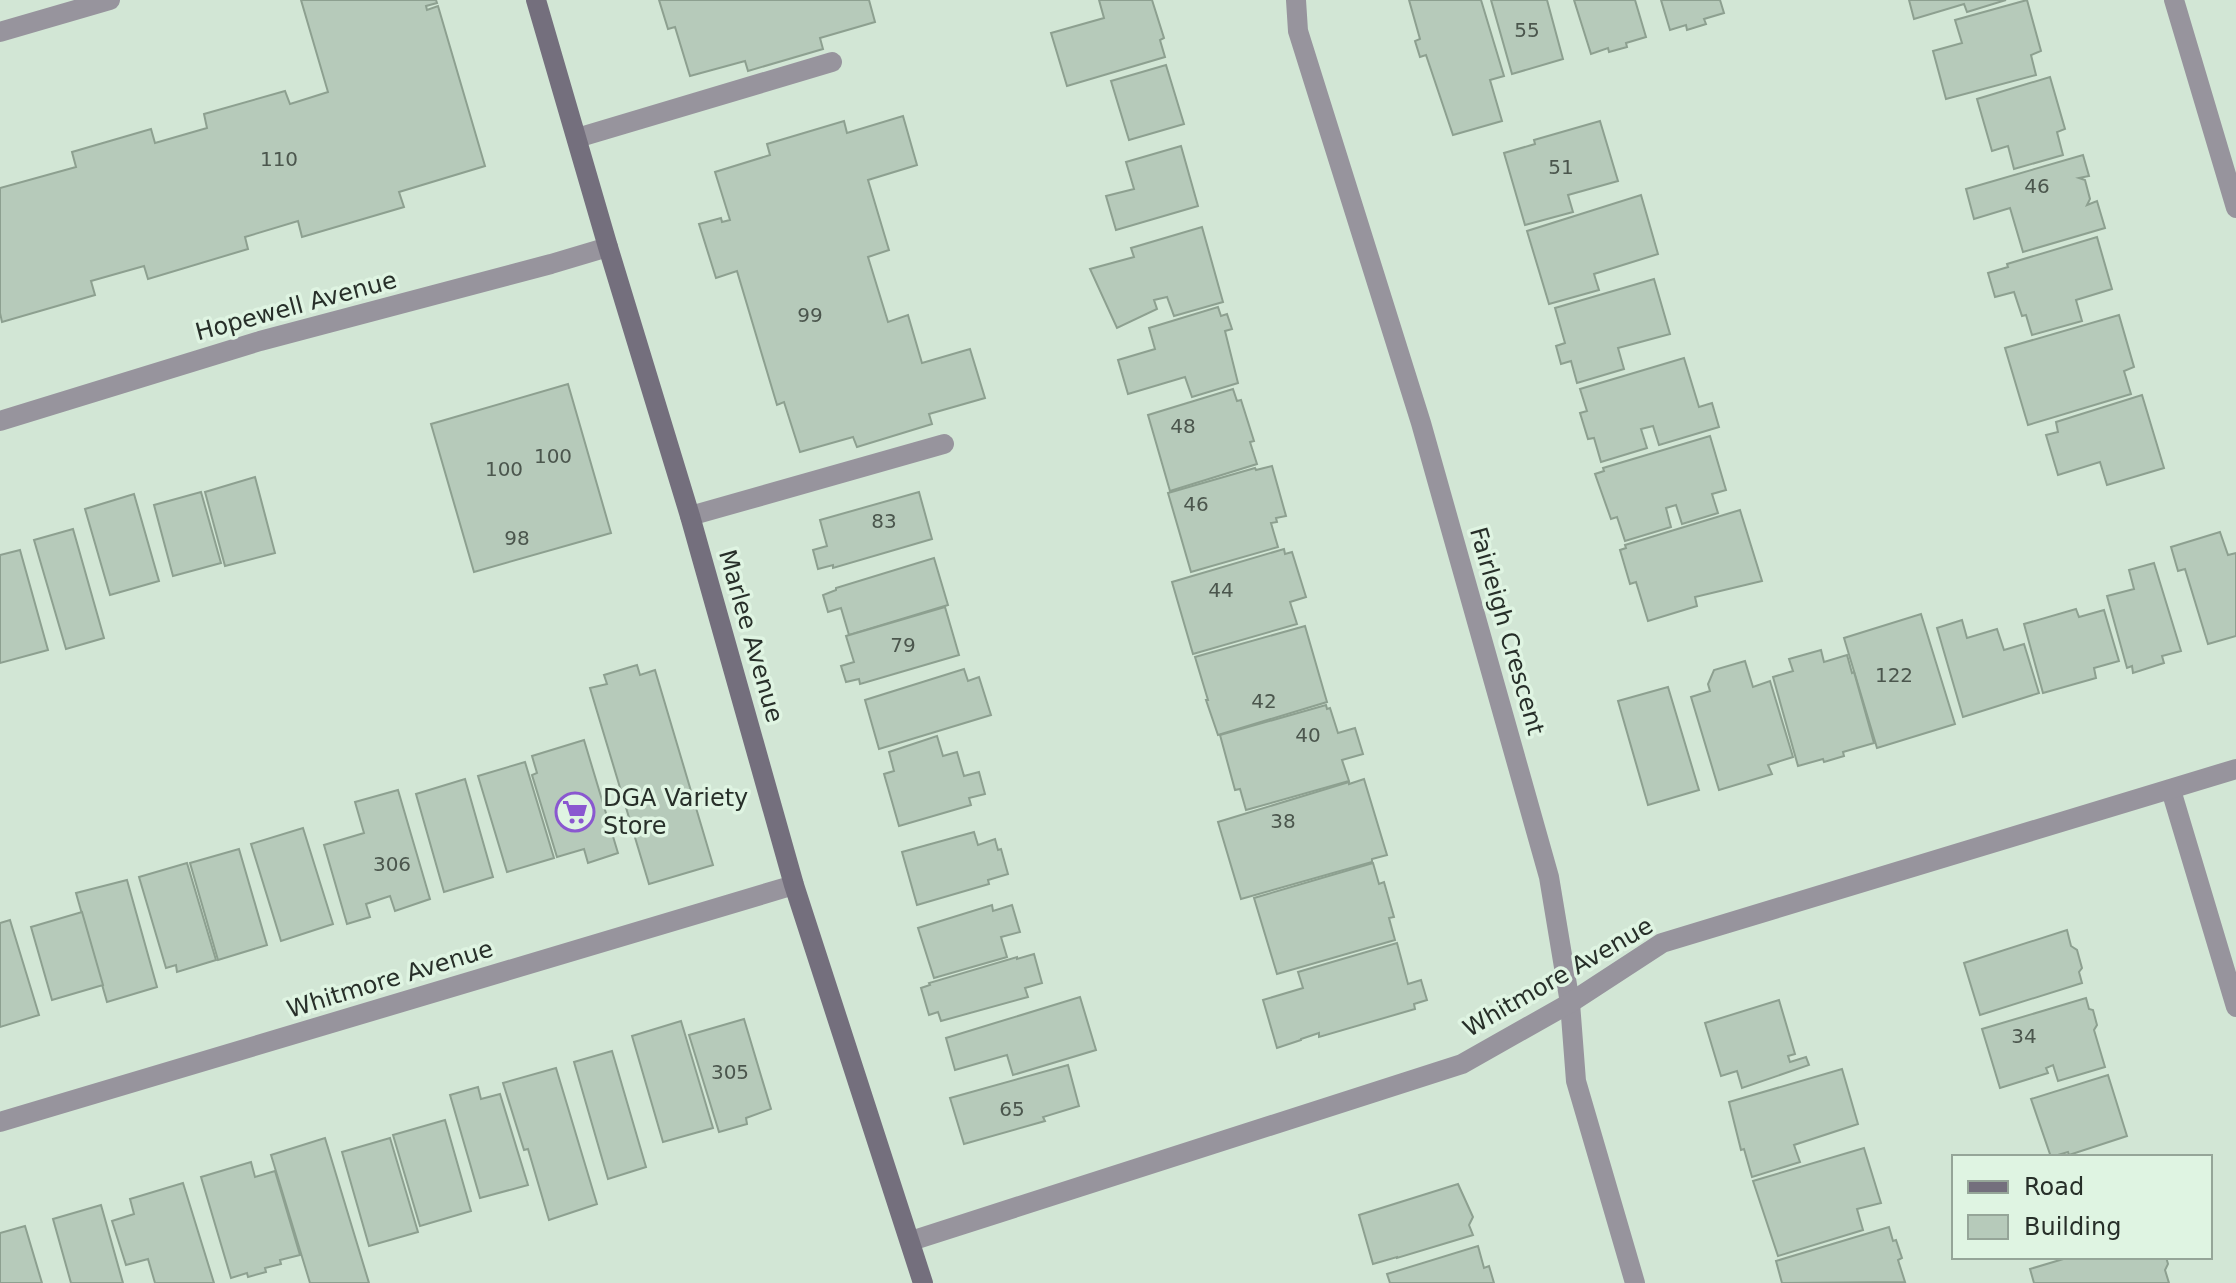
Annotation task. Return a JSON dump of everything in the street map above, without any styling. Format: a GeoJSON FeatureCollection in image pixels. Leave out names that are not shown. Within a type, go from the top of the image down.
{"type":"FeatureCollection","features":[{"type":"Feature","properties":{"kind":"street"},"geometry":{"type":"LineString","coordinates":[[0,32],[110,0]]}},
{"type":"Feature","properties":{"kind":"street","name":"Marlee Avenue"},"geometry":{"type":"LineString","coordinates":[[536,0],[690,516],[794,885],[923,1283]]}},
{"type":"Feature","properties":{"kind":"street","name":"Fairleigh Crescent"},"geometry":{"type":"LineString","coordinates":[[1296,0],[1298,31],[1421,423],[1549,877],[1570,1003],[1576,1081],[1635,1283]]}},
{"type":"Feature","properties":{"kind":"street"},"geometry":{"type":"LineString","coordinates":[[2174,0],[2236,208]]}},
{"type":"Feature","properties":{"kind":"street"},"geometry":{"type":"LineString","coordinates":[[577,138],[832,62]]}},
{"type":"Feature","properties":{"kind":"street","name":"Hopewell Avenue"},"geometry":{"type":"LineString","coordinates":[[0,421],[260,341],[608,247]]}},
{"type":"Feature","properties":{"kind":"street"},"geometry":{"type":"LineString","coordinates":[[690,516],[944,444]]}},
{"type":"Feature","properties":{"kind":"street","name":"Whitmore Avenue"},"geometry":{"type":"LineString","coordinates":[[911,1241],[1462,1064],[1570,1003],[1662,943],[2236,769]]}},
{"type":"Feature","properties":{"kind":"street"},"geometry":{"type":"LineString","coordinates":[[2171,790],[2236,1007]]}},
{"type":"Feature","properties":{"kind":"street","name":"Whitmore Avenue"},"geometry":{"type":"LineString","coordinates":[[0,1122],[794,885]]}},
{"type":"Feature","properties":{"kind":"building"},"geometry":{"type":"Polygon","coordinates":[[[301,0],[436,0],[437,3],[426,6],[427,10],[438,6],[485,166],[399,192],[404,207],[302,237],[298,221],[245,237],[248,249],[148,279],[144,266],[91,281],[95,295],[2,322],[0,188],[76,167],[72,152],[151,129],[155,143],[207,128],[204,114],[285,91],[290,104],[328,92],[301,0]]]}},
{"type":"Feature","properties":{"kind":"building"},"geometry":{"type":"Polygon","coordinates":[[[659,0],[869,0],[875,22],[820,38],[823,49],[748,71],[745,61],[690,76],[675,27],[668,29],[659,0]]]}},
{"type":"Feature","properties":{"kind":"building"},"geometry":{"type":"Polygon","coordinates":[[[1099,0],[1152,0],[1164,38],[1160,40],[1165,57],[1067,86],[1051,33],[1104,18],[1099,0]]]}},
{"type":"Feature","properties":{"kind":"building"},"geometry":{"type":"Polygon","coordinates":[[[1409,0],[1481,0],[1504,76],[1490,80],[1502,121],[1453,135],[1426,55],[1420,57],[1415,41],[1420,39],[1409,0]]]}},
{"type":"Feature","properties":{"kind":"building"},"geometry":{"type":"Polygon","coordinates":[[[1491,0],[1547,0],[1563,59],[1512,74],[1491,0]]]}},
{"type":"Feature","properties":{"kind":"building"},"geometry":{"type":"Polygon","coordinates":[[[1574,0],[1635,0],[1646,37],[1626,43],[1627,47],[1609,52],[1608,48],[1591,54],[1574,0]]]}},
{"type":"Feature","properties":{"kind":"building"},"geometry":{"type":"Polygon","coordinates":[[[1661,0],[1720,0],[1724,13],[1704,19],[1706,24],[1687,30],[1686,25],[1670,30],[1661,0]]]}},
{"type":"Feature","properties":{"kind":"building"},"geometry":{"type":"Polygon","coordinates":[[[1909,0],[2006,0],[1967,12],[1964,4],[1914,19],[1909,0]]]}},
{"type":"Feature","properties":{"kind":"building"},"geometry":{"type":"Polygon","coordinates":[[[2027,0],[2041,51],[2031,55],[2036,75],[1946,99],[1933,51],[1962,43],[1955,20],[2027,0]]]}},
{"type":"Feature","properties":{"kind":"building"},"geometry":{"type":"Polygon","coordinates":[[[1166,65],[1184,124],[1129,140],[1111,81],[1166,65]]]}},
{"type":"Feature","properties":{"kind":"building"},"geometry":{"type":"Polygon","coordinates":[[[2050,77],[2065,129],[2057,132],[2063,155],[2014,169],[2008,146],[1992,151],[1977,99],[2050,77]]]}},
{"type":"Feature","properties":{"kind":"building"},"geometry":{"type":"Polygon","coordinates":[[[903,116],[917,165],[868,180],[889,250],[868,257],[888,322],[908,315],[922,363],[970,349],[985,398],[929,414],[932,424],[857,447],[853,437],[800,452],[784,402],[777,405],[737,271],[716,278],[699,224],[721,218],[722,222],[730,220],[715,172],[770,155],[767,144],[844,121],[847,133],[903,116]]]}},
{"type":"Feature","properties":{"kind":"building"},"geometry":{"type":"Polygon","coordinates":[[[1600,121],[1618,181],[1568,195],[1573,212],[1525,225],[1504,153],[1535,144],[1534,140],[1600,121]]]}},
{"type":"Feature","properties":{"kind":"building"},"geometry":{"type":"Polygon","coordinates":[[[1181,146],[1198,206],[1116,230],[1106,196],[1134,189],[1126,162],[1181,146]]]}},
{"type":"Feature","properties":{"kind":"building"},"geometry":{"type":"Polygon","coordinates":[[[2083,155],[2089,176],[2079,178],[2085,180],[2090,199],[2087,205],[2097,201],[2105,228],[2023,252],[2010,208],[1974,219],[1966,189],[2083,155]]]}},
{"type":"Feature","properties":{"kind":"building"},"geometry":{"type":"Polygon","coordinates":[[[1641,195],[1658,254],[1594,274],[1599,290],[1549,304],[1527,231],[1641,195]]]}},
{"type":"Feature","properties":{"kind":"building"},"geometry":{"type":"Polygon","coordinates":[[[1202,227],[1223,302],[1174,316],[1167,297],[1154,300],[1157,309],[1117,328],[1090,269],[1134,257],[1131,248],[1202,227]]]}},
{"type":"Feature","properties":{"kind":"building"},"geometry":{"type":"Polygon","coordinates":[[[2097,237],[2112,289],[2076,300],[2082,321],[2032,335],[2014,292],[1995,297],[1988,273],[2008,267],[2007,264],[2097,237]]]}},
{"type":"Feature","properties":{"kind":"building"},"geometry":{"type":"Polygon","coordinates":[[[1654,279],[1670,334],[1618,348],[1624,369],[1577,383],[1571,361],[1561,364],[1556,346],[1565,343],[1555,308],[1654,279]]]}},
{"type":"Feature","properties":{"kind":"building"},"geometry":{"type":"Polygon","coordinates":[[[1218,307],[1221,316],[1227,314],[1232,329],[1225,331],[1238,383],[1192,397],[1185,377],[1128,394],[1118,360],[1155,349],[1149,328],[1218,307]]]}},
{"type":"Feature","properties":{"kind":"building"},"geometry":{"type":"Polygon","coordinates":[[[2119,315],[2134,367],[2124,371],[2131,394],[2028,425],[2005,348],[2119,315]]]}},
{"type":"Feature","properties":{"kind":"building"},"geometry":{"type":"Polygon","coordinates":[[[1684,358],[1699,407],[1712,403],[1719,427],[1659,445],[1653,426],[1641,429],[1647,448],[1601,462],[1594,438],[1588,439],[1580,413],[1587,411],[1580,389],[1684,358]]]}},
{"type":"Feature","properties":{"kind":"building"},"geometry":{"type":"Polygon","coordinates":[[[568,384],[611,533],[474,572],[431,424],[568,384]]]}},
{"type":"Feature","properties":{"kind":"building"},"geometry":{"type":"Polygon","coordinates":[[[1233,389],[1237,401],[1241,400],[1254,441],[1250,442],[1257,464],[1170,491],[1148,415],[1233,389]]]}},
{"type":"Feature","properties":{"kind":"building"},"geometry":{"type":"Polygon","coordinates":[[[2142,395],[2164,468],[2107,485],[2100,462],[2058,475],[2046,435],[2058,432],[2056,422],[2142,395]]]}},
{"type":"Feature","properties":{"kind":"building"},"geometry":{"type":"Polygon","coordinates":[[[1710,436],[1726,490],[1712,494],[1718,513],[1682,524],[1676,505],[1666,508],[1671,527],[1625,541],[1617,517],[1611,519],[1595,474],[1604,471],[1603,468],[1710,436]]]}},
{"type":"Feature","properties":{"kind":"building"},"geometry":{"type":"Polygon","coordinates":[[[1272,466],[1286,516],[1276,518],[1277,522],[1271,523],[1278,547],[1191,572],[1168,493],[1272,466]]]}},
{"type":"Feature","properties":{"kind":"building"},"geometry":{"type":"Polygon","coordinates":[[[255,477],[275,553],[225,566],[205,492],[255,477]]]}},
{"type":"Feature","properties":{"kind":"building"},"geometry":{"type":"Polygon","coordinates":[[[201,492],[221,563],[173,576],[154,505],[201,492]]]}},
{"type":"Feature","properties":{"kind":"building"},"geometry":{"type":"Polygon","coordinates":[[[919,492],[932,539],[833,568],[833,565],[818,569],[813,550],[827,546],[820,520],[919,492]]]}},
{"type":"Feature","properties":{"kind":"building"},"geometry":{"type":"Polygon","coordinates":[[[134,494],[159,581],[110,595],[85,509],[134,494]]]}},
{"type":"Feature","properties":{"kind":"building"},"geometry":{"type":"Polygon","coordinates":[[[1740,510],[1762,581],[1695,597],[1697,606],[1648,621],[1636,582],[1630,584],[1620,550],[1626,548],[1625,545],[1740,510]]]}},
{"type":"Feature","properties":{"kind":"building"},"geometry":{"type":"Polygon","coordinates":[[[73,529],[104,638],[66,649],[34,540],[73,529]]]}},
{"type":"Feature","properties":{"kind":"building"},"geometry":{"type":"Polygon","coordinates":[[[2220,532],[2228,555],[2236,553],[2236,636],[2208,644],[2185,569],[2178,571],[2171,547],[2220,532]]]}},
{"type":"Feature","properties":{"kind":"building"},"geometry":{"type":"Polygon","coordinates":[[[1284,549],[1285,554],[1292,552],[1306,597],[1290,602],[1297,624],[1193,654],[1172,582],[1284,549]]]}},
{"type":"Feature","properties":{"kind":"building"},"geometry":{"type":"Polygon","coordinates":[[[20,550],[48,650],[0,663],[0,555],[20,550]]]}},
{"type":"Feature","properties":{"kind":"building"},"geometry":{"type":"Polygon","coordinates":[[[934,558],[948,605],[849,635],[841,608],[828,612],[823,595],[836,588],[934,558]]]}},
{"type":"Feature","properties":{"kind":"building"},"geometry":{"type":"Polygon","coordinates":[[[2154,563],[2181,651],[2162,656],[2164,663],[2133,673],[2132,666],[2127,668],[2107,596],[2134,589],[2129,570],[2154,563]]]}},
{"type":"Feature","properties":{"kind":"building"},"geometry":{"type":"Polygon","coordinates":[[[945,607],[959,655],[860,684],[859,679],[846,682],[841,666],[854,662],[846,636],[945,607]]]}},
{"type":"Feature","properties":{"kind":"building"},"geometry":{"type":"Polygon","coordinates":[[[2076,609],[2079,617],[2104,610],[2119,661],[2094,668],[2096,678],[2043,693],[2024,624],[2076,609]]]}},
{"type":"Feature","properties":{"kind":"building"},"geometry":{"type":"Polygon","coordinates":[[[1921,614],[1955,724],[1877,748],[1844,638],[1921,614]]]}},
{"type":"Feature","properties":{"kind":"building"},"geometry":{"type":"Polygon","coordinates":[[[1962,620],[1967,638],[1997,629],[2004,650],[2024,644],[2039,693],[1963,717],[1937,628],[1962,620]]]}},
{"type":"Feature","properties":{"kind":"building"},"geometry":{"type":"Polygon","coordinates":[[[1305,626],[1327,702],[1218,735],[1195,657],[1305,626]]]}},
{"type":"Feature","properties":{"kind":"building"},"geometry":{"type":"Polygon","coordinates":[[[1821,650],[1824,662],[1847,655],[1874,743],[1843,752],[1844,756],[1798,766],[1773,677],[1793,671],[1789,659],[1821,650]]]}},
{"type":"Feature","properties":{"kind":"building"},"geometry":{"type":"Polygon","coordinates":[[[1745,661],[1753,687],[1770,681],[1793,757],[1768,765],[1772,774],[1719,790],[1691,697],[1710,691],[1708,684],[1714,670],[1745,661]]]}},
{"type":"Feature","properties":{"kind":"building"},"geometry":{"type":"Polygon","coordinates":[[[637,665],[640,675],[655,670],[713,865],[649,884],[590,688],[607,684],[604,675],[637,665]]]}},
{"type":"Feature","properties":{"kind":"building"},"geometry":{"type":"Polygon","coordinates":[[[964,669],[968,681],[979,677],[991,715],[879,749],[865,700],[964,669]]]}},
{"type":"Feature","properties":{"kind":"building"},"geometry":{"type":"Polygon","coordinates":[[[1668,687],[1699,790],[1648,805],[1618,701],[1668,687]]]}},
{"type":"Feature","properties":{"kind":"building"},"geometry":{"type":"Polygon","coordinates":[[[1326,705],[1327,709],[1330,708],[1338,733],[1355,728],[1363,754],[1342,760],[1349,781],[1246,810],[1240,789],[1235,790],[1220,735],[1326,705]]]}},
{"type":"Feature","properties":{"kind":"building"},"geometry":{"type":"Polygon","coordinates":[[[937,736],[943,756],[957,752],[964,776],[979,772],[985,794],[969,798],[971,805],[899,826],[884,774],[894,771],[889,752],[937,736]]]}},
{"type":"Feature","properties":{"kind":"building","name":"DGA Variety Store"},"geometry":{"type":"Polygon","coordinates":[[[584,740],[618,853],[588,863],[584,849],[557,857],[532,775],[537,773],[532,756],[584,740]]]}},
{"type":"Feature","properties":{"kind":"building"},"geometry":{"type":"Polygon","coordinates":[[[525,762],[554,858],[507,872],[478,776],[525,762]]]}},
{"type":"Feature","properties":{"kind":"building"},"geometry":{"type":"Polygon","coordinates":[[[465,779],[493,877],[444,892],[416,794],[465,779]]]}},
{"type":"Feature","properties":{"kind":"building"},"geometry":{"type":"Polygon","coordinates":[[[1364,779],[1387,855],[1241,899],[1218,822],[1364,779]]]}},
{"type":"Feature","properties":{"kind":"building"},"geometry":{"type":"Polygon","coordinates":[[[398,790],[430,899],[395,911],[390,896],[366,904],[370,917],[347,924],[324,845],[364,833],[355,802],[398,790]]]}},
{"type":"Feature","properties":{"kind":"building"},"geometry":{"type":"Polygon","coordinates":[[[303,828],[333,924],[281,941],[251,844],[303,828]]]}},
{"type":"Feature","properties":{"kind":"building"},"geometry":{"type":"Polygon","coordinates":[[[974,832],[978,845],[995,839],[1008,874],[988,880],[989,884],[917,905],[902,852],[974,832]]]}},
{"type":"Feature","properties":{"kind":"building"},"geometry":{"type":"Polygon","coordinates":[[[239,849],[267,945],[218,960],[190,863],[239,849]]]}},
{"type":"Feature","properties":{"kind":"building"},"geometry":{"type":"Polygon","coordinates":[[[187,863],[216,960],[177,972],[176,965],[166,968],[139,877],[187,863]]]}},
{"type":"Feature","properties":{"kind":"building"},"geometry":{"type":"Polygon","coordinates":[[[1373,863],[1379,884],[1384,882],[1394,917],[1389,918],[1395,940],[1277,974],[1254,898],[1373,863]]]}},
{"type":"Feature","properties":{"kind":"building"},"geometry":{"type":"Polygon","coordinates":[[[127,880],[157,987],[107,1002],[76,893],[127,880]]]}},
{"type":"Feature","properties":{"kind":"building"},"geometry":{"type":"Polygon","coordinates":[[[992,905],[993,911],[1012,905],[1020,932],[1001,937],[1007,957],[934,978],[918,928],[992,905]]]}},
{"type":"Feature","properties":{"kind":"building"},"geometry":{"type":"Polygon","coordinates":[[[82,912],[103,985],[52,1000],[31,927],[82,912]]]}},
{"type":"Feature","properties":{"kind":"building"},"geometry":{"type":"Polygon","coordinates":[[[10,920],[39,1015],[0,1027],[0,923],[10,920]]]}},
{"type":"Feature","properties":{"kind":"building"},"geometry":{"type":"Polygon","coordinates":[[[2067,930],[2071,946],[2077,950],[2082,983],[1980,1015],[1964,963],[2067,930]]]}},
{"type":"Feature","properties":{"kind":"building"},"geometry":{"type":"Polygon","coordinates":[[[1397,943],[1408,984],[1421,980],[1427,1000],[1414,1004],[1415,1009],[1319,1037],[1319,1033],[1277,1048],[1263,1000],[1303,988],[1298,972],[1397,943]]]}},
{"type":"Feature","properties":{"kind":"building"},"geometry":{"type":"Polygon","coordinates":[[[1034,954],[1042,983],[1025,988],[1028,997],[941,1021],[938,1012],[929,1015],[921,988],[929,983],[1034,954]]]}},
{"type":"Feature","properties":{"kind":"building"},"geometry":{"type":"Polygon","coordinates":[[[1080,997],[1096,1050],[1013,1075],[1007,1055],[955,1070],[946,1038],[1080,997]]]}},
{"type":"Feature","properties":{"kind":"building"},"geometry":{"type":"Polygon","coordinates":[[[2086,998],[2089,1009],[2093,1010],[2097,1025],[2094,1030],[2105,1067],[2058,1081],[2053,1065],[2046,1068],[2048,1073],[2000,1088],[1982,1029],[2086,998]]]}},
{"type":"Feature","properties":{"kind":"building"},"geometry":{"type":"Polygon","coordinates":[[[1779,1000],[1795,1054],[1788,1056],[1790,1062],[1806,1057],[1809,1065],[1742,1088],[1737,1071],[1721,1076],[1705,1023],[1779,1000]]]}},
{"type":"Feature","properties":{"kind":"building"},"geometry":{"type":"Polygon","coordinates":[[[744,1019],[771,1109],[746,1118],[747,1124],[719,1132],[689,1035],[744,1019]]]}},
{"type":"Feature","properties":{"kind":"building"},"geometry":{"type":"Polygon","coordinates":[[[681,1021],[713,1128],[663,1142],[632,1036],[681,1021]]]}},
{"type":"Feature","properties":{"kind":"building"},"geometry":{"type":"Polygon","coordinates":[[[612,1051],[646,1167],[608,1179],[574,1062],[612,1051]]]}},
{"type":"Feature","properties":{"kind":"building"},"geometry":{"type":"Polygon","coordinates":[[[1068,1065],[1079,1106],[1043,1117],[1045,1121],[964,1144],[950,1098],[1068,1065]]]}},
{"type":"Feature","properties":{"kind":"building"},"geometry":{"type":"Polygon","coordinates":[[[556,1068],[597,1204],[549,1220],[528,1149],[524,1150],[503,1083],[556,1068]]]}},
{"type":"Feature","properties":{"kind":"building"},"geometry":{"type":"Polygon","coordinates":[[[1842,1069],[1858,1124],[1794,1145],[1800,1162],[1752,1177],[1744,1149],[1741,1150],[1729,1102],[1842,1069]]]}},
{"type":"Feature","properties":{"kind":"building"},"geometry":{"type":"Polygon","coordinates":[[[2108,1075],[2127,1136],[2069,1155],[2068,1152],[2050,1155],[2031,1099],[2108,1075]]]}},
{"type":"Feature","properties":{"kind":"building"},"geometry":{"type":"Polygon","coordinates":[[[478,1087],[481,1099],[500,1094],[528,1185],[480,1198],[450,1095],[478,1087]]]}},
{"type":"Feature","properties":{"kind":"building"},"geometry":{"type":"Polygon","coordinates":[[[445,1120],[471,1211],[420,1226],[393,1135],[445,1120]]]}},
{"type":"Feature","properties":{"kind":"building"},"geometry":{"type":"Polygon","coordinates":[[[325,1138],[369,1283],[310,1283],[271,1155],[325,1138]]]}},
{"type":"Feature","properties":{"kind":"building"},"geometry":{"type":"Polygon","coordinates":[[[390,1138],[418,1232],[369,1246],[342,1152],[390,1138]]]}},
{"type":"Feature","properties":{"kind":"building"},"geometry":{"type":"Polygon","coordinates":[[[1864,1148],[1881,1203],[1857,1209],[1863,1230],[1778,1256],[1753,1181],[1864,1148]]]}},
{"type":"Feature","properties":{"kind":"building"},"geometry":{"type":"Polygon","coordinates":[[[251,1162],[255,1177],[275,1171],[300,1255],[280,1260],[281,1264],[265,1268],[266,1272],[231,1278],[201,1177],[251,1162]]]}},
{"type":"Feature","properties":{"kind":"building"},"geometry":{"type":"Polygon","coordinates":[[[183,1183],[214,1283],[155,1283],[148,1259],[126,1265],[112,1221],[134,1214],[130,1199],[183,1183]]]}},
{"type":"Feature","properties":{"kind":"building"},"geometry":{"type":"Polygon","coordinates":[[[1458,1184],[1473,1217],[1469,1225],[1473,1235],[1373,1264],[1359,1215],[1458,1184]]]}},
{"type":"Feature","properties":{"kind":"building"},"geometry":{"type":"Polygon","coordinates":[[[101,1205],[123,1283],[71,1283],[53,1219],[101,1205]]]}},
{"type":"Feature","properties":{"kind":"building"},"geometry":{"type":"Polygon","coordinates":[[[25,1226],[42,1283],[0,1283],[0,1233],[25,1226]]]}},
{"type":"Feature","properties":{"kind":"building"},"geometry":{"type":"Polygon","coordinates":[[[1889,1227],[1902,1258],[1898,1260],[1905,1282],[1782,1283],[1776,1261],[1889,1227]]]}},
{"type":"Feature","properties":{"kind":"building"},"geometry":{"type":"Polygon","coordinates":[[[1478,1246],[1484,1268],[1489,1266],[1494,1283],[1390,1283],[1387,1274],[1478,1246]]]}},
{"type":"Feature","properties":{"kind":"building"},"geometry":{"type":"Polygon","coordinates":[[[2063,1259],[2167,1259],[2165,1270],[2169,1283],[2034,1283],[2030,1269],[2063,1259]]]}},
{"type":"Feature","properties":{"kind":"place","name":"DGA Variety Store"},"geometry":{"type":"Point","coordinates":[575,812]}}]}
